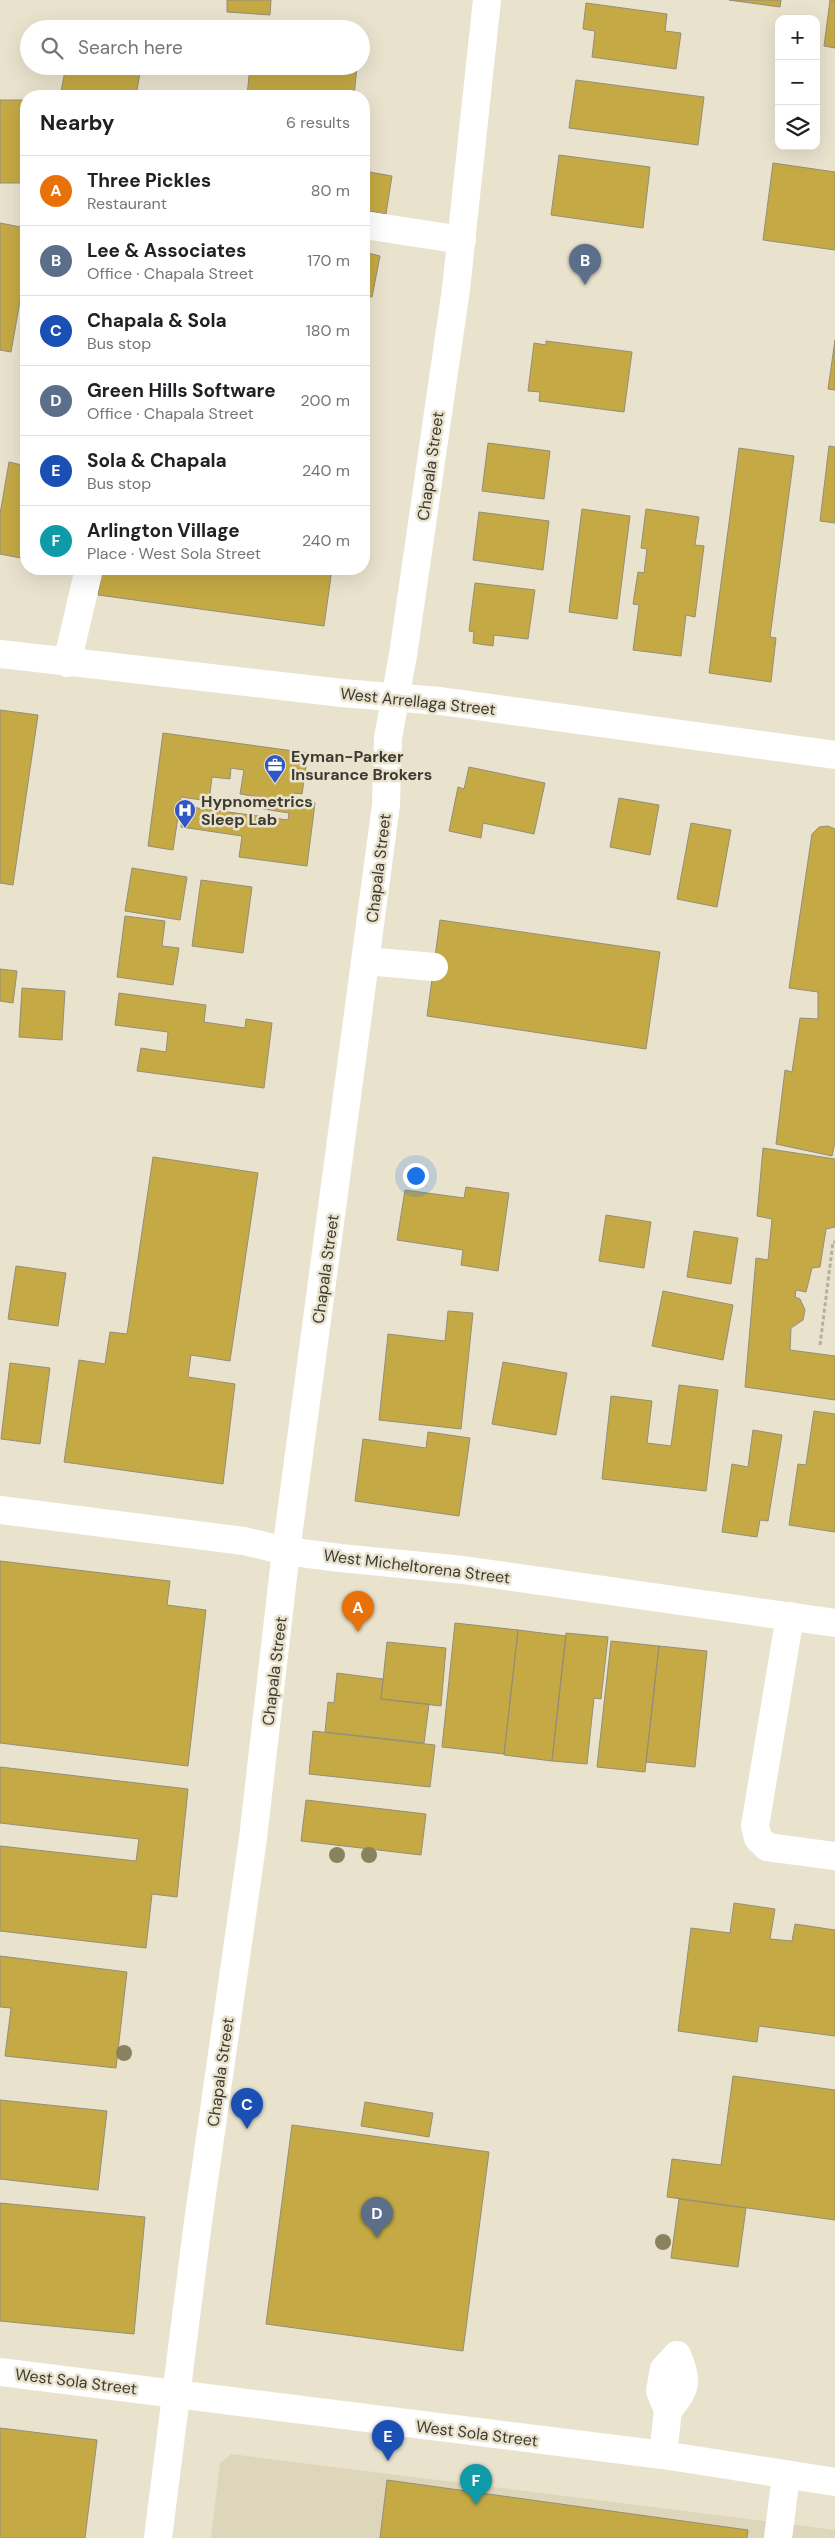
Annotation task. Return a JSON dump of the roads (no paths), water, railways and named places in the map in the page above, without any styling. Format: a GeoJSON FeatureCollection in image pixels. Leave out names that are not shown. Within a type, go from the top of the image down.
{"type":"FeatureCollection","features":[{"type":"Feature","properties":{"kind":"street","name":"Chapala Street"},"geometry":{"type":"LineString","coordinates":[[158,2538],[176,2394],[253,1838],[286,1550],[386,805],[388,738],[404,645],[462,240],[487,0]]}},
{"type":"Feature","properties":{"kind":"street"},"geometry":{"type":"LineString","coordinates":[[370,226],[462,240]]}},
{"type":"Feature","properties":{"kind":"street"},"geometry":{"type":"LineString","coordinates":[[67,663],[88,575]]}},
{"type":"Feature","properties":{"kind":"street","name":"West Arrellaga Street"},"geometry":{"type":"LineString","coordinates":[[0,654],[67,663],[394,697],[835,755]]}},
{"type":"Feature","properties":{"kind":"street"},"geometry":{"type":"LineString","coordinates":[[366,961],[434,967]]}},
{"type":"Feature","properties":{"kind":"street","name":"West Micheltorena Street"},"geometry":{"type":"LineString","coordinates":[[0,1510],[244,1541],[286,1550],[463,1570],[835,1623]]}},
{"type":"Feature","properties":{"kind":"street"},"geometry":{"type":"LineString","coordinates":[[790,1616],[754,1826],[758,1838],[767,1847],[835,1856]]}},
{"type":"Feature","properties":{"kind":"street","name":"West Sola Street"},"geometry":{"type":"LineString","coordinates":[[0,2372],[663,2455],[786,2476],[835,2482]]}},
{"type":"Feature","properties":{"kind":"street"},"geometry":{"type":"LineString","coordinates":[[663,2455],[668,2410]]}},
{"type":"Feature","properties":{"kind":"street"},"geometry":{"type":"LineString","coordinates":[[778,2538],[786,2476]]}},
{"type":"Feature","properties":{"kind":"place","name":"Lee & Associates"},"geometry":{"type":"Point","coordinates":[585,285]}},
{"type":"Feature","properties":{"kind":"place","name":"Eyman-Parker Insurance Brokers"},"geometry":{"type":"Point","coordinates":[275,784]}},
{"type":"Feature","properties":{"kind":"place","name":"Hypnometrics Sleep Lab"},"geometry":{"type":"Point","coordinates":[185,829]}},
{"type":"Feature","properties":{"kind":"place","name":"Three Pickles"},"geometry":{"type":"Point","coordinates":[358,1632]}},
{"type":"Feature","properties":{"kind":"place","name":"Chapala & Sola"},"geometry":{"type":"Point","coordinates":[247,2129]}},
{"type":"Feature","properties":{"kind":"place","name":"Green Hills Software"},"geometry":{"type":"Point","coordinates":[377,2238]}},
{"type":"Feature","properties":{"kind":"place","name":"Sola & Chapala"},"geometry":{"type":"Point","coordinates":[388,2461]}},
{"type":"Feature","properties":{"kind":"place","name":"Arlington Village"},"geometry":{"type":"Point","coordinates":[476,2505]}}]}
